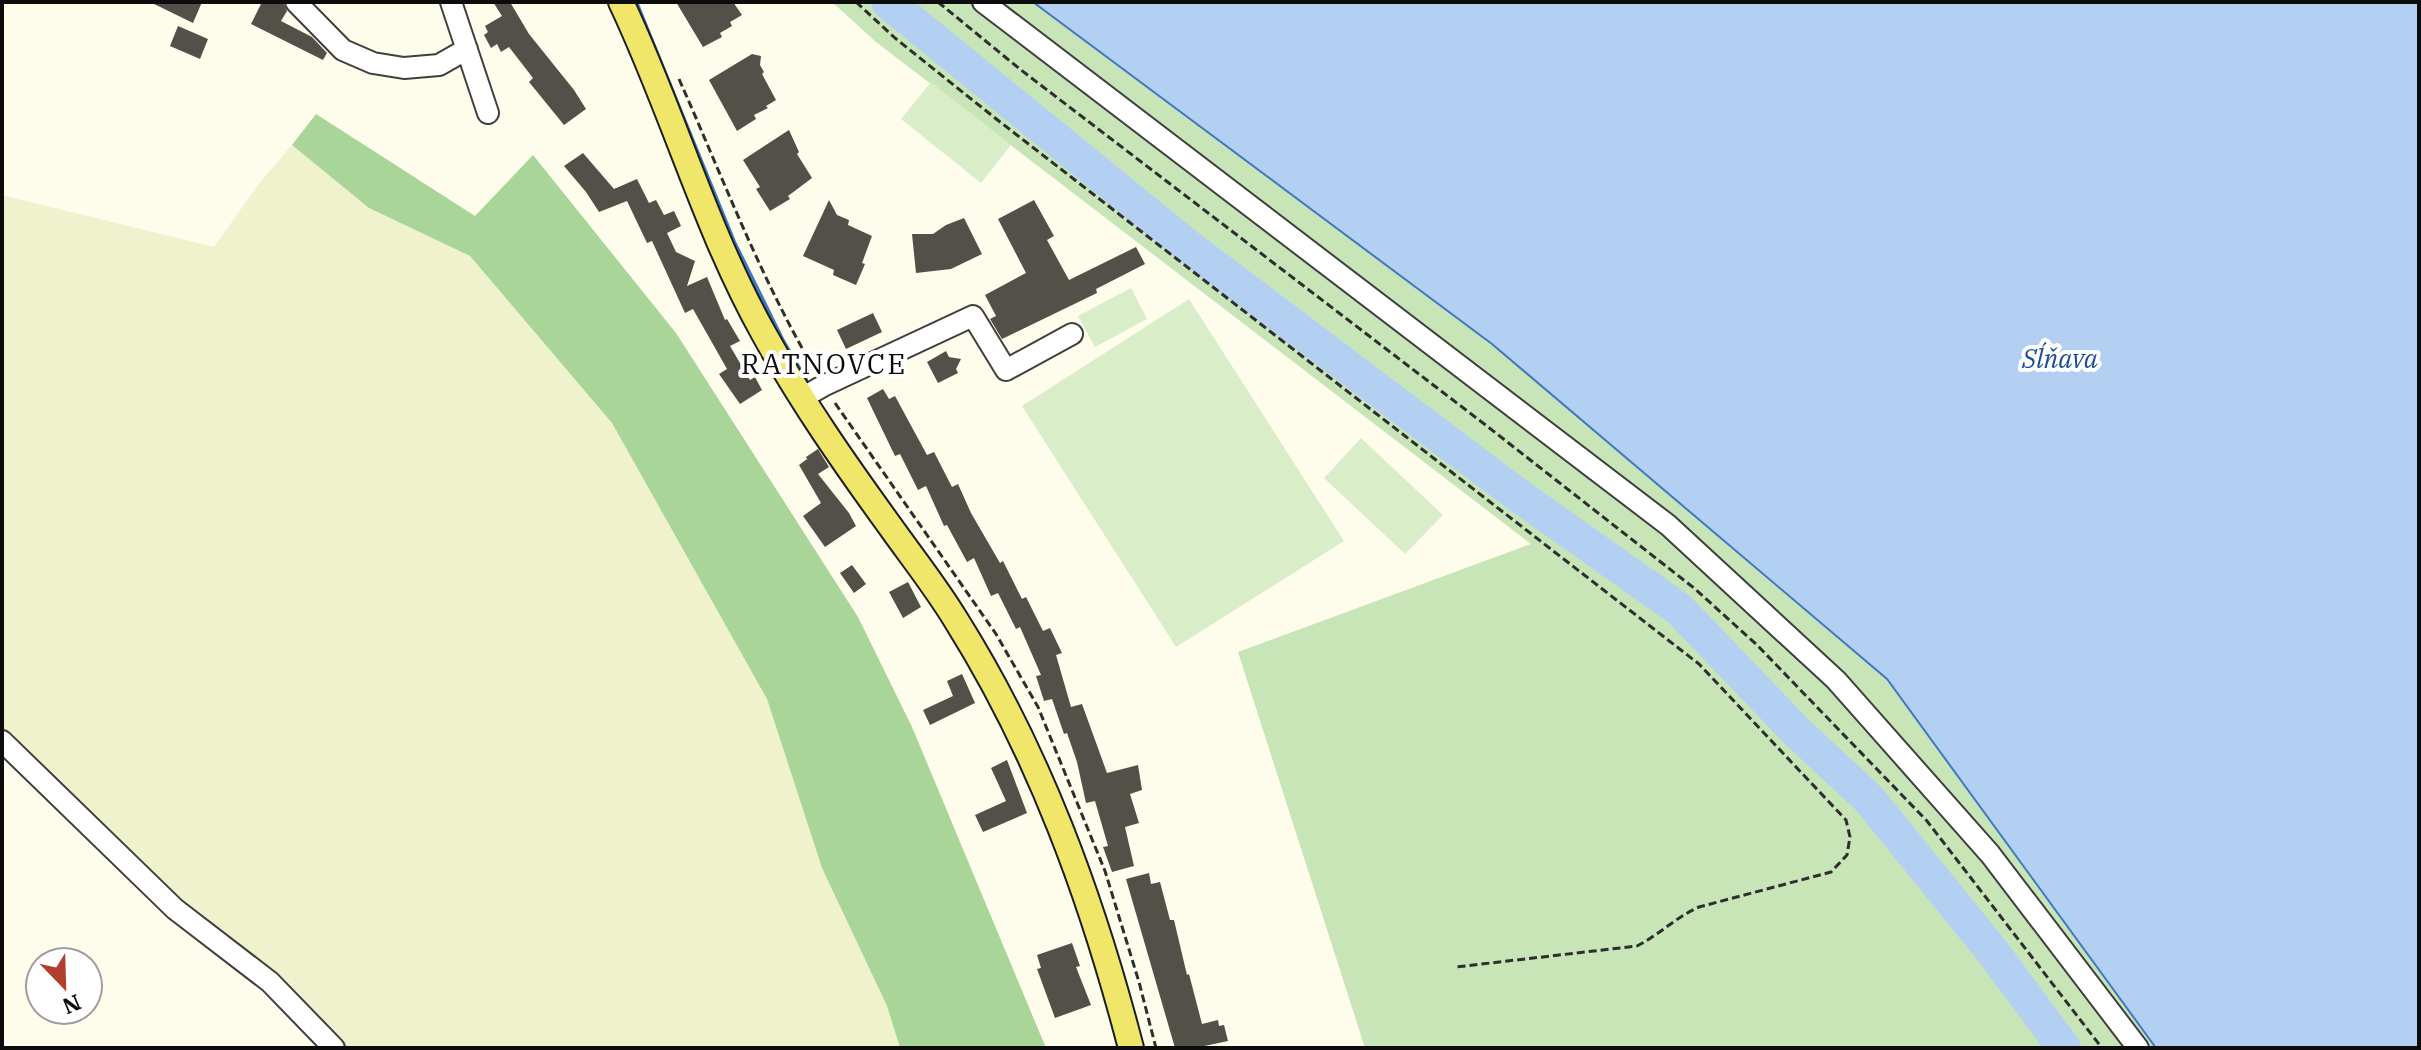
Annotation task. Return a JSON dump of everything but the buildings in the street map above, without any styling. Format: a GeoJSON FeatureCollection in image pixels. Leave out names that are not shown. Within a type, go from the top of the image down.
{"type":"FeatureCollection","features":[{"type":"Feature","properties":{"kind":"main road"},"geometry":{"type":"LineString","coordinates":[[621,2],[743,292],[764,333],[802,398],[856,479],[955,617],[1004,701],[1032,758],[1092,912],[1131,1048]]}},
{"type":"Feature","properties":{"kind":"street"},"geometry":{"type":"LineString","coordinates":[[296,2],[343,50],[373,63],[404,68],[439,65],[467,49]]}},
{"type":"Feature","properties":{"kind":"street"},"geometry":{"type":"LineString","coordinates":[[451,2],[488,113]]}},
{"type":"Feature","properties":{"kind":"street"},"geometry":{"type":"LineString","coordinates":[[983,2],[1679,535],[1847,692],[1990,854],[2138,1048]]}},
{"type":"Feature","properties":{"kind":"street"},"geometry":{"type":"LineString","coordinates":[[802,398],[973,316],[1006,370],[1072,334]]}},
{"type":"Feature","properties":{"kind":"street"},"geometry":{"type":"LineString","coordinates":[[2,741],[175,909],[270,982],[334,1048]]}},
{"type":"Feature","properties":{"kind":"path"},"geometry":{"type":"LineString","coordinates":[[856,2],[895,38],[1007,128],[1699,664],[1846,820],[1850,837],[1847,855],[1831,872],[1699,907],[1683,914],[1652,939],[1637,946],[1456,967]]}},
{"type":"Feature","properties":{"kind":"path"},"geometry":{"type":"LineString","coordinates":[[938,2],[1021,70],[1694,588],[1757,645],[1927,821],[2102,1048]]}},
{"type":"Feature","properties":{"kind":"green space"},"geometry":{"type":"Polygon","coordinates":[[[832,2],[1033,2],[1492,344],[1888,680],[2156,1048],[1365,1048],[1238,652],[1531,544],[876,42],[832,2]]]}},
{"type":"Feature","properties":{"kind":"green space"},"geometry":{"type":"Polygon","coordinates":[[[931,82],[1011,145],[981,183],[901,119],[931,82]]]}},
{"type":"Feature","properties":{"kind":"green space"},"geometry":{"type":"Polygon","coordinates":[[[316,114],[475,216],[533,155],[676,333],[858,617],[912,727],[1046,1048],[900,1048],[887,1006],[822,868],[767,699],[612,423],[470,256],[369,208],[292,145],[316,114]]]}},
{"type":"Feature","properties":{"kind":"green space"},"geometry":{"type":"Polygon","coordinates":[[[292,145],[369,208],[470,256],[612,423],[767,699],[822,868],[887,1006],[900,1048],[331,1048],[2,742],[2,195],[214,247],[260,182],[292,145]]]}},
{"type":"Feature","properties":{"kind":"green space"},"geometry":{"type":"Polygon","coordinates":[[[1131,288],[1147,319],[1095,347],[1078,316],[1131,288]]]}},
{"type":"Feature","properties":{"kind":"green space"},"geometry":{"type":"Polygon","coordinates":[[[1189,299],[1344,541],[1176,647],[1022,406],[1189,299]]]}},
{"type":"Feature","properties":{"kind":"green space"},"geometry":{"type":"Polygon","coordinates":[[[1361,438],[1443,515],[1405,554],[1324,478],[1361,438]]]}},
{"type":"Feature","properties":{"kind":"water","name":"Sĺňava"},"geometry":{"type":"Polygon","coordinates":[[[1033,2],[2419,2],[2419,1048],[2156,1048],[1887,679],[1492,344],[1033,2]]]}},
{"type":"Feature","properties":{"kind":"waterway"},"geometry":{"type":"LineString","coordinates":[[635,2],[733,242],[805,380]]}},
{"type":"Feature","properties":{"kind":"waterway"},"geometry":{"type":"LineString","coordinates":[[888,2],[1185,244],[1515,493],[1679,609],[1797,732],[1869,799],[1992,951],[2064,1048]]}},
{"type":"Feature","properties":{"kind":"district","name":"RATNOVCE"},"geometry":{"type":"Point","coordinates":[824,364]}}]}
